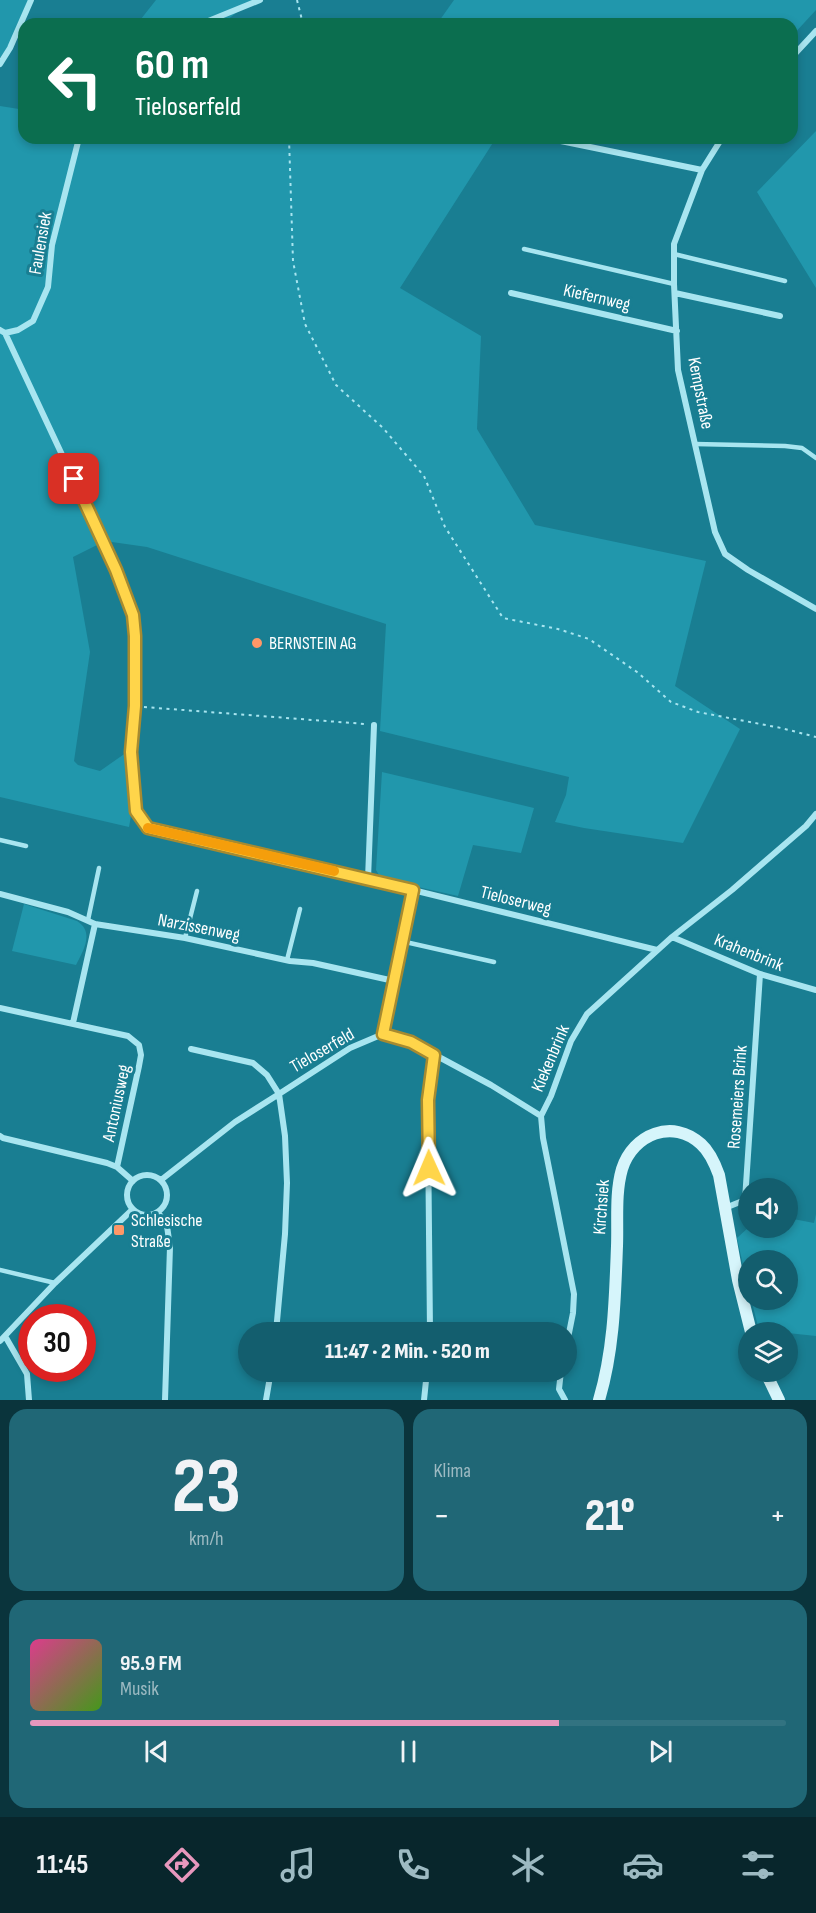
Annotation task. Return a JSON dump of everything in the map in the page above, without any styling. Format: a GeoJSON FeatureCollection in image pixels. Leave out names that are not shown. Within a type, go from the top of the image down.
{"type":"FeatureCollection","features":[{"type":"Feature","properties":{"kind":"main road","name":"Kirchsiek"},"geometry":{"type":"LineString","coordinates":[[599,1400],[605,1378],[613,1323],[619,1189],[622,1169],[633,1147],[652,1133],[682,1132],[703,1145],[713,1160],[719,1175],[738,1280],[748,1322]]}},
{"type":"Feature","properties":{"kind":"main road"},"geometry":{"type":"LineString","coordinates":[[771,1382],[780,1400]]}},
{"type":"Feature","properties":{"kind":"street"},"geometry":{"type":"LineString","coordinates":[[23,18],[31,0]]}},
{"type":"Feature","properties":{"kind":"street"},"geometry":{"type":"LineString","coordinates":[[216,18],[260,0]]}},
{"type":"Feature","properties":{"kind":"street"},"geometry":{"type":"LineString","coordinates":[[0,64],[18,30]]}},
{"type":"Feature","properties":{"kind":"street"},"geometry":{"type":"LineString","coordinates":[[798,50],[816,31]]}},
{"type":"Feature","properties":{"kind":"street","name":"Faulensiek"},"geometry":{"type":"LineString","coordinates":[[2,331],[18,330],[33,321],[48,287],[52,245],[77,144]]}},
{"type":"Feature","properties":{"kind":"street"},"geometry":{"type":"LineString","coordinates":[[575,144],[702,170]]}},
{"type":"Feature","properties":{"kind":"street","name":"Kempstraße"},"geometry":{"type":"LineString","coordinates":[[718,144],[702,170],[674,244],[678,370],[715,532],[725,554],[816,609]]}},
{"type":"Feature","properties":{"kind":"street","name":"Kiefernweg"},"geometry":{"type":"LineString","coordinates":[[511,292],[677,331]]}},
{"type":"Feature","properties":{"kind":"street"},"geometry":{"type":"LineString","coordinates":[[675,293],[780,316]]}},
{"type":"Feature","properties":{"kind":"street"},"geometry":{"type":"LineString","coordinates":[[2,331],[104,544],[133,615],[135,706]]}},
{"type":"Feature","properties":{"kind":"street","name":"Tieloserweg"},"geometry":{"type":"LineString","coordinates":[[135,706],[131,752],[136,811],[148,828],[657,950]]}},
{"type":"Feature","properties":{"kind":"street"},"geometry":{"type":"LineString","coordinates":[[368,879],[374,725]]}},
{"type":"Feature","properties":{"kind":"street","name":"Kiekenbrink"},"geometry":{"type":"LineString","coordinates":[[571,1322],[574,1294],[543,1138],[541,1116],[551,1096],[571,1041],[587,1014],[672,937],[732,890],[806,826],[816,814]]}},
{"type":"Feature","properties":{"kind":"street"},"geometry":{"type":"LineString","coordinates":[[383,1034],[413,890]]}},
{"type":"Feature","properties":{"kind":"street","name":"Narzissenweg"},"geometry":{"type":"LineString","coordinates":[[0,894],[68,912],[95,924],[185,938],[394,981]]}},
{"type":"Feature","properties":{"kind":"street"},"geometry":{"type":"LineString","coordinates":[[73,1023],[95,924]]}},
{"type":"Feature","properties":{"kind":"street","name":"Krahenbrink"},"geometry":{"type":"LineString","coordinates":[[672,937],[760,974],[816,990]]}},
{"type":"Feature","properties":{"kind":"street","name":"Rosemeiers Brink"},"geometry":{"type":"LineString","coordinates":[[725,1208],[745,1200],[760,974]]}},
{"type":"Feature","properties":{"kind":"street","name":"Antoniusweg"},"geometry":{"type":"LineString","coordinates":[[0,1008],[128,1036],[140,1045],[139,1066],[117,1167]]}},
{"type":"Feature","properties":{"kind":"street","name":"Tieloserfeld"},"geometry":{"type":"LineString","coordinates":[[161,1180],[235,1122],[350,1048],[383,1034],[411,1042],[491,1085],[541,1116]]}},
{"type":"Feature","properties":{"kind":"street","name":"Tieloserfeld"},"geometry":{"type":"LineString","coordinates":[[191,1049],[253,1063],[267,1075],[279,1094]]}},
{"type":"Feature","properties":{"kind":"street"},"geometry":{"type":"LineString","coordinates":[[430,1322],[428,1100],[434,1055]]}},
{"type":"Feature","properties":{"kind":"street"},"geometry":{"type":"LineString","coordinates":[[277,1322],[284,1256],[286,1183],[285,1136],[279,1094]]}},
{"type":"Feature","properties":{"kind":"street"},"geometry":{"type":"LineString","coordinates":[[0,1136],[107,1163],[117,1167],[133,1181]]}},
{"type":"Feature","properties":{"kind":"street"},"geometry":{"type":"LineString","coordinates":[[147,1175],[161,1180],[167,1193],[163,1206],[158,1212],[145,1215],[133,1209],[127,1198],[127,1192],[133,1181],[139,1176],[147,1175]]}},
{"type":"Feature","properties":{"kind":"street"},"geometry":{"type":"LineString","coordinates":[[29,1400],[27,1374],[2,1339],[55,1283],[133,1209]]}},
{"type":"Feature","properties":{"kind":"street"},"geometry":{"type":"LineString","coordinates":[[158,1212],[166,1226],[170,1247],[165,1400]]}},
{"type":"Feature","properties":{"kind":"street"},"geometry":{"type":"LineString","coordinates":[[266,1400],[269,1382]]}},
{"type":"Feature","properties":{"kind":"street"},"geometry":{"type":"LineString","coordinates":[[424,1400],[426,1382]]}},
{"type":"Feature","properties":{"kind":"street"},"geometry":{"type":"LineString","coordinates":[[560,1382],[559,1389],[565,1400]]}},
{"type":"Feature","properties":{"kind":"lane"},"geometry":{"type":"LineString","coordinates":[[524,249],[674,284]]}},
{"type":"Feature","properties":{"kind":"lane"},"geometry":{"type":"LineString","coordinates":[[674,254],[785,281]]}},
{"type":"Feature","properties":{"kind":"lane"},"geometry":{"type":"LineString","coordinates":[[695,444],[802,448],[816,459]]}},
{"type":"Feature","properties":{"kind":"lane"},"geometry":{"type":"LineString","coordinates":[[0,840],[26,846]]}},
{"type":"Feature","properties":{"kind":"lane"},"geometry":{"type":"LineString","coordinates":[[87,920],[99,868]]}},
{"type":"Feature","properties":{"kind":"lane"},"geometry":{"type":"LineString","coordinates":[[185,938],[197,891]]}},
{"type":"Feature","properties":{"kind":"lane"},"geometry":{"type":"LineString","coordinates":[[287,960],[300,909]]}},
{"type":"Feature","properties":{"kind":"lane"},"geometry":{"type":"LineString","coordinates":[[401,941],[494,962]]}},
{"type":"Feature","properties":{"kind":"lane"},"geometry":{"type":"LineString","coordinates":[[0,1270],[55,1283]]}},
{"type":"Feature","properties":{"kind":"path"},"geometry":{"type":"LineString","coordinates":[[297,0],[302,18]]}},
{"type":"Feature","properties":{"kind":"path"},"geometry":{"type":"LineString","coordinates":[[289,144],[293,261],[305,324],[336,385],[383,428],[424,476],[445,526],[503,618],[558,629],[589,639],[637,672],[671,702],[698,712],[816,737]]}},
{"type":"Feature","properties":{"kind":"path"},"geometry":{"type":"LineString","coordinates":[[135,706],[374,725]]}},
{"type":"Feature","properties":{"kind":"shaded area"},"geometry":{"type":"Polygon","coordinates":[[[0,0],[28,0],[20,18],[18,18],[9,45],[0,58],[0,0]]]}},
{"type":"Feature","properties":{"kind":"shaded area"},"geometry":{"type":"Polygon","coordinates":[[[156,0],[253,0],[230,18],[142,18],[156,0]]]}},
{"type":"Feature","properties":{"kind":"shaded area"},"geometry":{"type":"Polygon","coordinates":[[[454,0],[816,0],[816,10],[798,30],[798,18],[441,18],[454,0]]]}},
{"type":"Feature","properties":{"kind":"shaded area"},"geometry":{"type":"Polygon","coordinates":[[[0,106],[18,109],[18,144],[492,144],[400,288],[481,336],[477,429],[535,525],[706,561],[675,686],[740,729],[683,843],[555,822],[566,795],[569,777],[380,731],[386,624],[147,547],[105,541],[73,557],[90,652],[74,761],[78,765],[100,771],[130,750],[132,810],[129,827],[0,797],[0,106]]]}},
{"type":"Feature","properties":{"kind":"shaded area"},"geometry":{"type":"Polygon","coordinates":[[[816,131],[816,288],[757,192],[816,131]]]}},
{"type":"Feature","properties":{"kind":"shaded area"},"geometry":{"type":"Polygon","coordinates":[[[382,772],[534,808],[521,853],[473,845],[458,896],[380,877],[376,870],[382,772]]]}},
{"type":"Feature","properties":{"kind":"shaded area"},"geometry":{"type":"Polygon","coordinates":[[[24,904],[77,921],[82,925],[86,942],[76,965],[12,951],[24,904]]]}},
{"type":"Feature","properties":{"kind":"shaded area"},"geometry":{"type":"Polygon","coordinates":[[[816,1214],[816,1336],[798,1334],[798,1322],[757,1322],[754,1310],[798,1310],[798,1250],[740,1250],[737,1238],[798,1238],[798,1220],[814,1223],[816,1214]]]}},
{"type":"Feature","properties":{"kind":"slow traffic"},"geometry":{"type":"LineString","coordinates":[[148,828],[334,871]]}},
{"type":"Feature","properties":{"kind":"place","name":"BERNSTEIN AG"},"geometry":{"type":"Point","coordinates":[257,643]}},
{"type":"Feature","properties":{"kind":"place","name":"Schlesische Straße"},"geometry":{"type":"Point","coordinates":[119,1230]}},
{"type":"Feature","properties":{"kind":"route"},"geometry":{"type":"LineString","coordinates":[[74,479],[116,570],[133,615],[135,706],[131,752],[136,811],[148,828],[413,890],[383,1034],[411,1042],[434,1055],[428,1100],[429,1168]]}}]}
